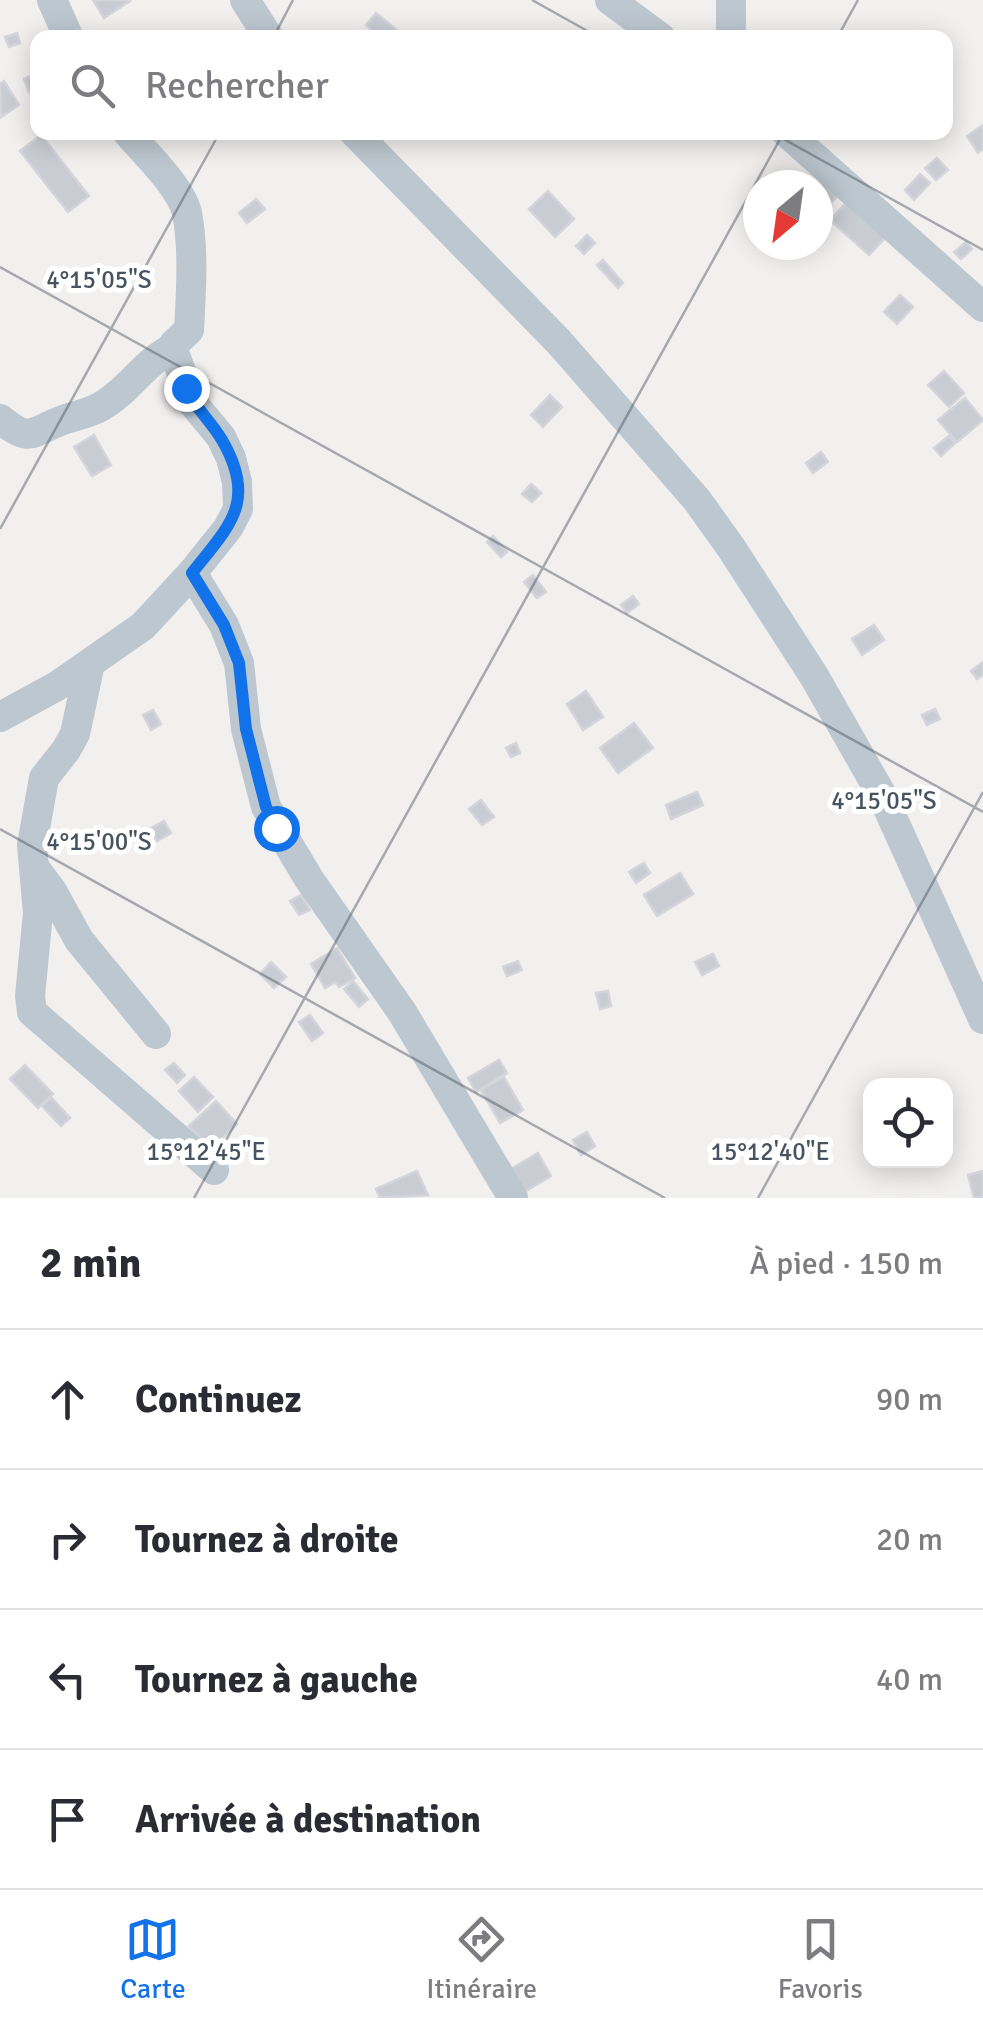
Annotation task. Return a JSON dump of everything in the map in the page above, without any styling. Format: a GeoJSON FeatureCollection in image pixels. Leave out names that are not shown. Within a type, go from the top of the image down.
{"type":"FeatureCollection","features":[{"type":"Feature","properties":{"kind":"street"},"geometry":{"type":"LineString","coordinates":[[52,0],[65,30]]}},
{"type":"Feature","properties":{"kind":"street"},"geometry":{"type":"LineString","coordinates":[[245,0],[264,30]]}},
{"type":"Feature","properties":{"kind":"street"},"geometry":{"type":"LineString","coordinates":[[610,0],[649,30]]}},
{"type":"Feature","properties":{"kind":"street"},"geometry":{"type":"LineString","coordinates":[[731,0],[731,30]]}},
{"type":"Feature","properties":{"kind":"street"},"geometry":{"type":"LineString","coordinates":[[0,419],[27,436],[100,407],[156,356],[174,348],[189,330],[192,292],[187,211],[169,181],[134,140]]}},
{"type":"Feature","properties":{"kind":"street"},"geometry":{"type":"LineString","coordinates":[[362,140],[559,342],[698,500],[814,676],[883,798],[983,1020]]}},
{"type":"Feature","properties":{"kind":"street"},"geometry":{"type":"LineString","coordinates":[[795,140],[983,307]]}},
{"type":"Feature","properties":{"kind":"street"},"geometry":{"type":"LineString","coordinates":[[0,717],[57,686],[143,626],[192,573],[228,528],[238,508],[237,482],[221,437],[192,402],[174,348]]}},
{"type":"Feature","properties":{"kind":"street"},"geometry":{"type":"LineString","coordinates":[[192,573],[224,625],[239,663],[246,729],[266,807],[276,828],[402,1012],[514,1198]]}},
{"type":"Feature","properties":{"kind":"street"},"geometry":{"type":"LineString","coordinates":[[90,663],[75,734],[44,778],[32,864],[38,914],[32,1012],[214,1170]]}},
{"type":"Feature","properties":{"kind":"street"},"geometry":{"type":"LineString","coordinates":[[32,864],[80,940],[156,1034]]}},
{"type":"Feature","properties":{"kind":"building"},"geometry":{"type":"Polygon","coordinates":[[[93,0],[129,0],[130,1],[104,18],[93,0]]]}},
{"type":"Feature","properties":{"kind":"building"},"geometry":{"type":"Polygon","coordinates":[[[376,13],[397,30],[372,30],[366,25],[376,13]]]}},
{"type":"Feature","properties":{"kind":"building"},"geometry":{"type":"Polygon","coordinates":[[[17,33],[20,43],[9,47],[5,37],[17,33]]]}},
{"type":"Feature","properties":{"kind":"building"},"geometry":{"type":"Polygon","coordinates":[[[4,81],[19,105],[1,117],[0,84],[4,81]]]}},
{"type":"Feature","properties":{"kind":"building"},"geometry":{"type":"Polygon","coordinates":[[[983,125],[983,149],[978,153],[967,136],[983,125]]]}},
{"type":"Feature","properties":{"kind":"building"},"geometry":{"type":"Polygon","coordinates":[[[34,140],[45,140],[89,196],[68,212],[20,151],[34,140]]]}},
{"type":"Feature","properties":{"kind":"building"},"geometry":{"type":"Polygon","coordinates":[[[937,158],[948,170],[936,180],[925,168],[937,158]]]}},
{"type":"Feature","properties":{"kind":"building"},"geometry":{"type":"Polygon","coordinates":[[[920,174],[930,183],[914,200],[905,190],[920,174]]]}},
{"type":"Feature","properties":{"kind":"building"},"geometry":{"type":"Polygon","coordinates":[[[548,191],[574,219],[555,237],[529,209],[548,191]]]}},
{"type":"Feature","properties":{"kind":"building"},"geometry":{"type":"Polygon","coordinates":[[[256,199],[265,209],[247,223],[239,213],[256,199]]]}},
{"type":"Feature","properties":{"kind":"building"},"geometry":{"type":"Polygon","coordinates":[[[846,203],[885,238],[869,255],[833,223],[833,217],[846,203]]]}},
{"type":"Feature","properties":{"kind":"building"},"geometry":{"type":"Polygon","coordinates":[[[587,235],[595,243],[584,254],[576,246],[587,235]]]}},
{"type":"Feature","properties":{"kind":"building"},"geometry":{"type":"Polygon","coordinates":[[[966,242],[972,249],[961,259],[954,252],[966,242]]]}},
{"type":"Feature","properties":{"kind":"building"},"geometry":{"type":"Polygon","coordinates":[[[603,260],[623,283],[618,288],[597,265],[603,260]]]}},
{"type":"Feature","properties":{"kind":"building"},"geometry":{"type":"Polygon","coordinates":[[[900,295],[913,307],[897,324],[884,312],[900,295]]]}},
{"type":"Feature","properties":{"kind":"building"},"geometry":{"type":"Polygon","coordinates":[[[944,371],[964,393],[949,407],[928,385],[944,371]]]}},
{"type":"Feature","properties":{"kind":"building"},"geometry":{"type":"Polygon","coordinates":[[[550,395],[562,407],[543,427],[531,415],[550,395]]]}},
{"type":"Feature","properties":{"kind":"building"},"geometry":{"type":"Polygon","coordinates":[[[965,398],[983,420],[957,442],[938,420],[965,398]]]}},
{"type":"Feature","properties":{"kind":"building"},"geometry":{"type":"Polygon","coordinates":[[[94,435],[111,465],[92,476],[74,447],[94,435]]]}},
{"type":"Feature","properties":{"kind":"building"},"geometry":{"type":"Polygon","coordinates":[[[949,436],[955,443],[941,456],[934,448],[949,436]]]}},
{"type":"Feature","properties":{"kind":"building"},"geometry":{"type":"Polygon","coordinates":[[[821,452],[828,462],[813,473],[806,463],[821,452]]]}},
{"type":"Feature","properties":{"kind":"building"},"geometry":{"type":"Polygon","coordinates":[[[531,484],[541,493],[532,502],[522,494],[531,484]]]}},
{"type":"Feature","properties":{"kind":"building"},"geometry":{"type":"Polygon","coordinates":[[[493,536],[507,552],[501,557],[487,542],[493,536]]]}},
{"type":"Feature","properties":{"kind":"building"},"geometry":{"type":"Polygon","coordinates":[[[533,575],[546,592],[537,598],[524,582],[533,575]]]}},
{"type":"Feature","properties":{"kind":"building"},"geometry":{"type":"Polygon","coordinates":[[[633,596],[639,604],[627,613],[621,605],[633,596]]]}},
{"type":"Feature","properties":{"kind":"building"},"geometry":{"type":"Polygon","coordinates":[[[874,625],[884,640],[862,655],[852,639],[874,625]]]}},
{"type":"Feature","properties":{"kind":"building"},"geometry":{"type":"Polygon","coordinates":[[[983,662],[983,675],[977,679],[971,671],[983,662]]]}},
{"type":"Feature","properties":{"kind":"building"},"geometry":{"type":"Polygon","coordinates":[[[586,691],[603,717],[583,730],[567,704],[586,691]]]}},
{"type":"Feature","properties":{"kind":"building"},"geometry":{"type":"Polygon","coordinates":[[[935,709],[940,719],[927,725],[922,715],[935,709]]]}},
{"type":"Feature","properties":{"kind":"building"},"geometry":{"type":"Polygon","coordinates":[[[153,710],[161,724],[151,730],[143,715],[153,710]]]}},
{"type":"Feature","properties":{"kind":"building"},"geometry":{"type":"Polygon","coordinates":[[[634,723],[653,748],[618,773],[600,748],[634,723]]]}},
{"type":"Feature","properties":{"kind":"building"},"geometry":{"type":"Polygon","coordinates":[[[516,743],[520,753],[511,757],[506,748],[516,743]]]}},
{"type":"Feature","properties":{"kind":"building"},"geometry":{"type":"Polygon","coordinates":[[[697,792],[703,805],[671,819],[666,805],[697,792]]]}},
{"type":"Feature","properties":{"kind":"building"},"geometry":{"type":"Polygon","coordinates":[[[481,800],[494,817],[482,825],[469,809],[481,800]]]}},
{"type":"Feature","properties":{"kind":"building"},"geometry":{"type":"Polygon","coordinates":[[[164,821],[171,833],[157,841],[150,829],[164,821]]]}},
{"type":"Feature","properties":{"kind":"building"},"geometry":{"type":"Polygon","coordinates":[[[644,863],[650,873],[636,883],[629,872],[644,863]]]}},
{"type":"Feature","properties":{"kind":"building"},"geometry":{"type":"Polygon","coordinates":[[[680,873],[693,894],[657,916],[644,895],[680,873]]]}},
{"type":"Feature","properties":{"kind":"building"},"geometry":{"type":"Polygon","coordinates":[[[301,895],[310,910],[299,915],[290,901],[301,895]]]}},
{"type":"Feature","properties":{"kind":"building"},"geometry":{"type":"Polygon","coordinates":[[[337,948],[355,978],[339,987],[335,982],[325,988],[311,964],[337,948]]]}},
{"type":"Feature","properties":{"kind":"building"},"geometry":{"type":"Polygon","coordinates":[[[713,954],[719,966],[702,975],[695,962],[713,954]]]}},
{"type":"Feature","properties":{"kind":"building"},"geometry":{"type":"Polygon","coordinates":[[[518,961],[522,970],[507,976],[503,967],[518,961]]]}},
{"type":"Feature","properties":{"kind":"building"},"geometry":{"type":"Polygon","coordinates":[[[271,962],[286,977],[274,988],[260,974],[271,962]]]}},
{"type":"Feature","properties":{"kind":"building"},"geometry":{"type":"Polygon","coordinates":[[[353,981],[368,999],[359,1007],[344,989],[353,981]]]}},
{"type":"Feature","properties":{"kind":"building"},"geometry":{"type":"Polygon","coordinates":[[[608,991],[611,1006],[600,1009],[596,993],[608,991]]]}},
{"type":"Feature","properties":{"kind":"building"},"geometry":{"type":"Polygon","coordinates":[[[310,1015],[323,1033],[312,1041],[299,1022],[310,1015]]]}},
{"type":"Feature","properties":{"kind":"building"},"geometry":{"type":"Polygon","coordinates":[[[499,1060],[507,1073],[476,1092],[468,1078],[499,1060]]]}},
{"type":"Feature","properties":{"kind":"building"},"geometry":{"type":"Polygon","coordinates":[[[174,1063],[185,1075],[177,1083],[165,1070],[174,1063]]]}},
{"type":"Feature","properties":{"kind":"building"},"geometry":{"type":"Polygon","coordinates":[[[25,1065],[53,1094],[38,1108],[10,1079],[25,1065]]]}},
{"type":"Feature","properties":{"kind":"building"},"geometry":{"type":"Polygon","coordinates":[[[194,1077],[213,1097],[198,1112],[179,1091],[194,1077]]]}},
{"type":"Feature","properties":{"kind":"building"},"geometry":{"type":"Polygon","coordinates":[[[504,1077],[523,1110],[500,1123],[481,1090],[504,1077]]]}},
{"type":"Feature","properties":{"kind":"building"},"geometry":{"type":"Polygon","coordinates":[[[51,1097],[70,1118],[61,1126],[42,1106],[51,1097]]]}},
{"type":"Feature","properties":{"kind":"building"},"geometry":{"type":"Polygon","coordinates":[[[216,1101],[237,1124],[211,1149],[189,1126],[216,1101]]]}},
{"type":"Feature","properties":{"kind":"building"},"geometry":{"type":"Polygon","coordinates":[[[587,1132],[595,1146],[581,1155],[573,1140],[587,1132]]]}},
{"type":"Feature","properties":{"kind":"building"},"geometry":{"type":"Polygon","coordinates":[[[538,1153],[551,1176],[524,1192],[511,1169],[538,1153]]]}},
{"type":"Feature","properties":{"kind":"building"},"geometry":{"type":"Polygon","coordinates":[[[417,1171],[428,1195],[380,1198],[376,1189],[417,1171]]]}},
{"type":"Feature","properties":{"kind":"building"},"geometry":{"type":"Polygon","coordinates":[[[983,1171],[983,1197],[974,1198],[968,1175],[983,1171]]]}},
{"type":"Feature","properties":{"kind":"route"},"geometry":{"type":"LineString","coordinates":[[186,388],[231,458],[238,508],[228,528],[192,573],[224,625],[239,663],[246,729],[266,807],[276,828]]}}]}
